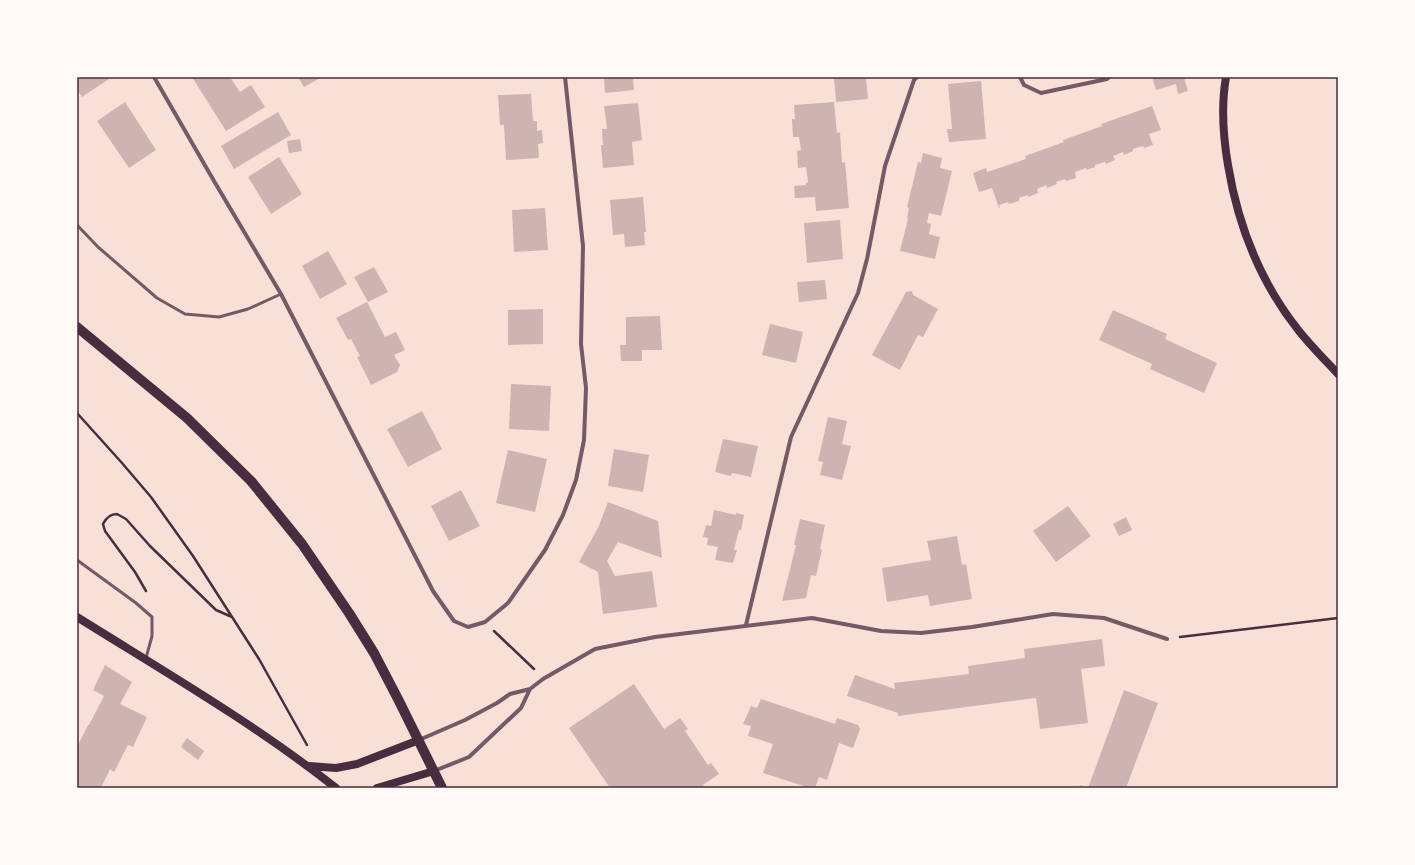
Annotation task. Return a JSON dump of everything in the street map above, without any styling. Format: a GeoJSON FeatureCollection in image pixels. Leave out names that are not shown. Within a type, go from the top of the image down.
{"type":"FeatureCollection","features":[{"type":"Feature","properties":{"kind":"main road"},"geometry":{"type":"LineString","coordinates":[[1226,77],[1223,107],[1224,134],[1230,180],[1244,232],[1263,277],[1288,318],[1338,374]]}},
{"type":"Feature","properties":{"kind":"main road"},"geometry":{"type":"LineString","coordinates":[[77,327],[187,418],[251,481],[302,544],[349,613],[377,659],[442,788]]}},
{"type":"Feature","properties":{"kind":"main road"},"geometry":{"type":"LineString","coordinates":[[77,617],[260,732],[336,788]]}},
{"type":"Feature","properties":{"kind":"main road"},"geometry":{"type":"LineString","coordinates":[[308,766],[336,768],[357,764],[419,740]]}},
{"type":"Feature","properties":{"kind":"main road"},"geometry":{"type":"LineString","coordinates":[[377,788],[434,771]]}},
{"type":"Feature","properties":{"kind":"street"},"geometry":{"type":"LineString","coordinates":[[154,77],[214,182],[281,294],[433,591],[454,621],[468,627],[485,622],[508,603],[545,550],[563,515],[576,480],[584,440],[586,388],[581,344],[583,246],[564,77]]}},
{"type":"Feature","properties":{"kind":"street"},"geometry":{"type":"LineString","coordinates":[[1020,77],[1024,85],[1041,93],[1107,79],[1109,77]]}},
{"type":"Feature","properties":{"kind":"street"},"geometry":{"type":"LineString","coordinates":[[746,625],[791,437],[858,294],[867,259],[885,166],[915,78]]}},
{"type":"Feature","properties":{"kind":"street"},"geometry":{"type":"LineString","coordinates":[[419,740],[465,720],[497,703],[510,694],[530,689],[543,679],[595,649],[655,638],[746,625],[812,618],[881,630],[921,633],[972,628],[1053,614],[1104,618],[1167,639]]}},
{"type":"Feature","properties":{"kind":"street"},"geometry":{"type":"LineString","coordinates":[[434,771],[469,757],[521,708],[530,689]]}},
{"type":"Feature","properties":{"kind":"lane"},"geometry":{"type":"LineString","coordinates":[[77,225],[98,247],[157,298],[185,314],[219,318],[248,309],[281,294]]}},
{"type":"Feature","properties":{"kind":"lane"},"geometry":{"type":"LineString","coordinates":[[77,560],[136,603],[152,617],[152,636],[145,660]]}},
{"type":"Feature","properties":{"kind":"path"},"geometry":{"type":"LineString","coordinates":[[77,413],[151,497],[193,556],[234,618],[295,723]]}},
{"type":"Feature","properties":{"kind":"path"},"geometry":{"type":"LineString","coordinates":[[152,617],[146,593],[135,572],[105,531],[103,524],[106,518],[114,514],[121,515],[126,519],[150,546],[216,610],[234,618]]}},
{"type":"Feature","properties":{"kind":"path"},"geometry":{"type":"LineString","coordinates":[[1167,639],[1338,618]]}},
{"type":"Feature","properties":{"kind":"path"},"geometry":{"type":"LineString","coordinates":[[485,622],[543,679]]}},
{"type":"Feature","properties":{"kind":"building"},"geometry":{"type":"Polygon","coordinates":[[[77,77],[108,77],[109,79],[82,97],[77,90],[77,77]]]}},
{"type":"Feature","properties":{"kind":"building"},"geometry":{"type":"Polygon","coordinates":[[[192,77],[230,77],[240,92],[251,85],[265,107],[226,131],[192,77]]]}},
{"type":"Feature","properties":{"kind":"building"},"geometry":{"type":"Polygon","coordinates":[[[298,77],[322,77],[304,87],[298,77]]]}},
{"type":"Feature","properties":{"kind":"building"},"geometry":{"type":"Polygon","coordinates":[[[604,77],[633,77],[634,90],[605,93],[604,77]]]}},
{"type":"Feature","properties":{"kind":"building"},"geometry":{"type":"Polygon","coordinates":[[[866,77],[868,99],[836,102],[834,78],[866,77]]]}},
{"type":"Feature","properties":{"kind":"building"},"geometry":{"type":"Polygon","coordinates":[[[1152,77],[1184,77],[1188,91],[1178,94],[1176,84],[1156,90],[1152,77]]]}},
{"type":"Feature","properties":{"kind":"building"},"geometry":{"type":"Polygon","coordinates":[[[981,81],[986,139],[949,142],[947,129],[952,129],[948,84],[981,81]]]}},
{"type":"Feature","properties":{"kind":"building"},"geometry":{"type":"Polygon","coordinates":[[[531,94],[533,121],[537,121],[537,131],[542,130],[543,143],[538,144],[539,158],[506,160],[504,125],[500,125],[498,95],[531,94]]]}},
{"type":"Feature","properties":{"kind":"building"},"geometry":{"type":"Polygon","coordinates":[[[125,102],[156,150],[129,168],[97,121],[125,102]]]}},
{"type":"Feature","properties":{"kind":"building"},"geometry":{"type":"Polygon","coordinates":[[[834,102],[837,133],[840,132],[842,163],[845,162],[849,208],[816,211],[815,197],[795,198],[794,186],[806,185],[808,182],[806,167],[798,168],[797,151],[801,150],[799,137],[793,137],[792,119],[795,119],[794,105],[834,102]]]}},
{"type":"Feature","properties":{"kind":"building"},"geometry":{"type":"Polygon","coordinates":[[[638,103],[642,140],[632,142],[634,165],[603,168],[601,145],[603,145],[602,129],[607,129],[604,106],[638,103]]]}},
{"type":"Feature","properties":{"kind":"building"},"geometry":{"type":"Polygon","coordinates":[[[1152,106],[1161,130],[1149,134],[1153,145],[1133,149],[1133,151],[1124,155],[1123,152],[1113,156],[1115,160],[1106,164],[1105,162],[1086,170],[1086,168],[1075,172],[1076,178],[1056,182],[1057,184],[1047,188],[1046,185],[1037,189],[1038,193],[1028,197],[1028,195],[1019,198],[1019,201],[999,205],[1000,208],[992,188],[979,192],[973,173],[986,168],[987,172],[1026,159],[1025,156],[1102,126],[1101,124],[1152,106]]]}},
{"type":"Feature","properties":{"kind":"building"},"geometry":{"type":"Polygon","coordinates":[[[278,112],[291,135],[234,169],[221,146],[278,112]]]}},
{"type":"Feature","properties":{"kind":"building"},"geometry":{"type":"Polygon","coordinates":[[[300,139],[302,151],[289,153],[287,141],[300,139]]]}},
{"type":"Feature","properties":{"kind":"building"},"geometry":{"type":"Polygon","coordinates":[[[923,153],[942,158],[940,168],[952,171],[941,216],[929,213],[927,223],[931,224],[929,234],[940,237],[935,259],[900,251],[908,219],[909,208],[907,207],[918,162],[921,163],[923,153]]]}},
{"type":"Feature","properties":{"kind":"building"},"geometry":{"type":"Polygon","coordinates":[[[279,157],[302,194],[271,214],[248,177],[279,157]]]}},
{"type":"Feature","properties":{"kind":"building"},"geometry":{"type":"Polygon","coordinates":[[[643,197],[646,232],[644,232],[645,245],[625,247],[624,234],[613,235],[610,200],[643,197]]]}},
{"type":"Feature","properties":{"kind":"building"},"geometry":{"type":"Polygon","coordinates":[[[545,208],[548,250],[514,252],[512,210],[545,208]]]}},
{"type":"Feature","properties":{"kind":"building"},"geometry":{"type":"Polygon","coordinates":[[[840,220],[843,259],[807,263],[804,223],[840,220]]]}},
{"type":"Feature","properties":{"kind":"building"},"geometry":{"type":"Polygon","coordinates":[[[328,251],[347,284],[320,299],[302,266],[328,251]]]}},
{"type":"Feature","properties":{"kind":"building"},"geometry":{"type":"Polygon","coordinates":[[[374,267],[388,292],[368,302],[354,277],[374,267]]]}},
{"type":"Feature","properties":{"kind":"building"},"geometry":{"type":"Polygon","coordinates":[[[825,280],[827,299],[799,302],[797,282],[825,280]]]}},
{"type":"Feature","properties":{"kind":"building"},"geometry":{"type":"Polygon","coordinates":[[[912,291],[913,295],[938,309],[923,337],[918,335],[900,370],[872,355],[906,292],[912,291]]]}},
{"type":"Feature","properties":{"kind":"building"},"geometry":{"type":"Polygon","coordinates":[[[367,302],[385,337],[396,332],[405,350],[394,355],[400,365],[397,372],[371,385],[357,357],[360,356],[351,339],[348,340],[336,318],[367,302]]]}},
{"type":"Feature","properties":{"kind":"building"},"geometry":{"type":"Polygon","coordinates":[[[543,309],[543,344],[508,345],[508,310],[543,309]]]}},
{"type":"Feature","properties":{"kind":"building"},"geometry":{"type":"Polygon","coordinates":[[[1113,310],[1167,334],[1165,339],[1217,363],[1204,393],[1150,369],[1152,364],[1099,340],[1113,310]]]}},
{"type":"Feature","properties":{"kind":"building"},"geometry":{"type":"Polygon","coordinates":[[[660,316],[662,350],[642,350],[642,361],[621,361],[620,345],[626,345],[626,317],[660,316]]]}},
{"type":"Feature","properties":{"kind":"building"},"geometry":{"type":"Polygon","coordinates":[[[770,324],[803,332],[796,363],[762,355],[770,324]]]}},
{"type":"Feature","properties":{"kind":"building"},"geometry":{"type":"Polygon","coordinates":[[[511,384],[551,386],[549,431],[509,429],[511,384]]]}},
{"type":"Feature","properties":{"kind":"building"},"geometry":{"type":"Polygon","coordinates":[[[422,411],[442,449],[408,467],[387,429],[422,411]]]}},
{"type":"Feature","properties":{"kind":"building"},"geometry":{"type":"Polygon","coordinates":[[[828,417],[847,421],[842,444],[851,446],[842,480],[820,475],[823,462],[818,461],[828,417]]]}},
{"type":"Feature","properties":{"kind":"building"},"geometry":{"type":"Polygon","coordinates":[[[723,439],[758,446],[751,477],[732,473],[731,476],[715,472],[723,439]]]}},
{"type":"Feature","properties":{"kind":"building"},"geometry":{"type":"Polygon","coordinates":[[[614,449],[649,455],[643,492],[608,486],[614,449]]]}},
{"type":"Feature","properties":{"kind":"building"},"geometry":{"type":"Polygon","coordinates":[[[508,450],[547,459],[535,512],[496,503],[508,450]]]}},
{"type":"Feature","properties":{"kind":"building"},"geometry":{"type":"Polygon","coordinates":[[[461,490],[480,526],[449,541],[431,506],[461,490]]]}},
{"type":"Feature","properties":{"kind":"building"},"geometry":{"type":"Polygon","coordinates":[[[608,502],[658,521],[662,558],[618,542],[607,561],[615,576],[652,571],[657,607],[603,614],[598,572],[579,562],[598,528],[608,502]]]}},
{"type":"Feature","properties":{"kind":"building"},"geometry":{"type":"Polygon","coordinates":[[[1068,506],[1091,536],[1056,562],[1033,531],[1068,506]]]}},
{"type":"Feature","properties":{"kind":"building"},"geometry":{"type":"Polygon","coordinates":[[[714,510],[736,515],[736,513],[744,515],[741,530],[739,530],[734,550],[737,550],[733,563],[715,560],[718,547],[707,545],[708,538],[703,537],[706,525],[711,526],[714,510]]]}},
{"type":"Feature","properties":{"kind":"building"},"geometry":{"type":"Polygon","coordinates":[[[1126,517],[1132,530],[1119,536],[1113,524],[1126,517]]]}},
{"type":"Feature","properties":{"kind":"building"},"geometry":{"type":"Polygon","coordinates":[[[800,519],[825,525],[820,549],[822,550],[816,576],[811,575],[806,598],[782,601],[796,545],[794,545],[800,519]]]}},
{"type":"Feature","properties":{"kind":"building"},"geometry":{"type":"Polygon","coordinates":[[[957,536],[962,565],[966,564],[972,599],[930,606],[928,595],[887,602],[882,568],[931,560],[927,541],[957,536]]]}},
{"type":"Feature","properties":{"kind":"building"},"geometry":{"type":"Polygon","coordinates":[[[1102,639],[1105,666],[1081,669],[1088,723],[1040,729],[1036,698],[898,716],[898,713],[847,696],[855,675],[895,689],[894,683],[969,674],[968,666],[1025,658],[1024,649],[1102,639]]]}},
{"type":"Feature","properties":{"kind":"building"},"geometry":{"type":"Polygon","coordinates":[[[105,665],[132,682],[120,704],[147,717],[133,747],[128,745],[114,772],[110,769],[101,788],[77,788],[77,747],[104,696],[93,690],[105,665]]]}},
{"type":"Feature","properties":{"kind":"building"},"geometry":{"type":"Polygon","coordinates":[[[634,684],[664,729],[680,718],[688,729],[685,731],[708,765],[711,763],[719,774],[703,785],[705,788],[610,788],[569,728],[634,684]]]}},
{"type":"Feature","properties":{"kind":"building"},"geometry":{"type":"Polygon","coordinates":[[[1124,690],[1158,703],[1126,788],[1088,788],[1124,690]]]}},
{"type":"Feature","properties":{"kind":"building"},"geometry":{"type":"Polygon","coordinates":[[[761,699],[835,724],[837,718],[858,725],[860,729],[853,748],[839,743],[827,780],[819,777],[815,788],[810,788],[763,773],[773,744],[748,736],[751,726],[743,724],[751,706],[757,708],[761,699]]]}},
{"type":"Feature","properties":{"kind":"building"},"geometry":{"type":"Polygon","coordinates":[[[187,738],[204,751],[198,760],[181,747],[187,738]]]}},
{"type":"Feature","properties":{"kind":"building"},"geometry":{"type":"Polygon","coordinates":[[[1080,785],[1088,788],[1079,788],[1080,785]]]}}]}
